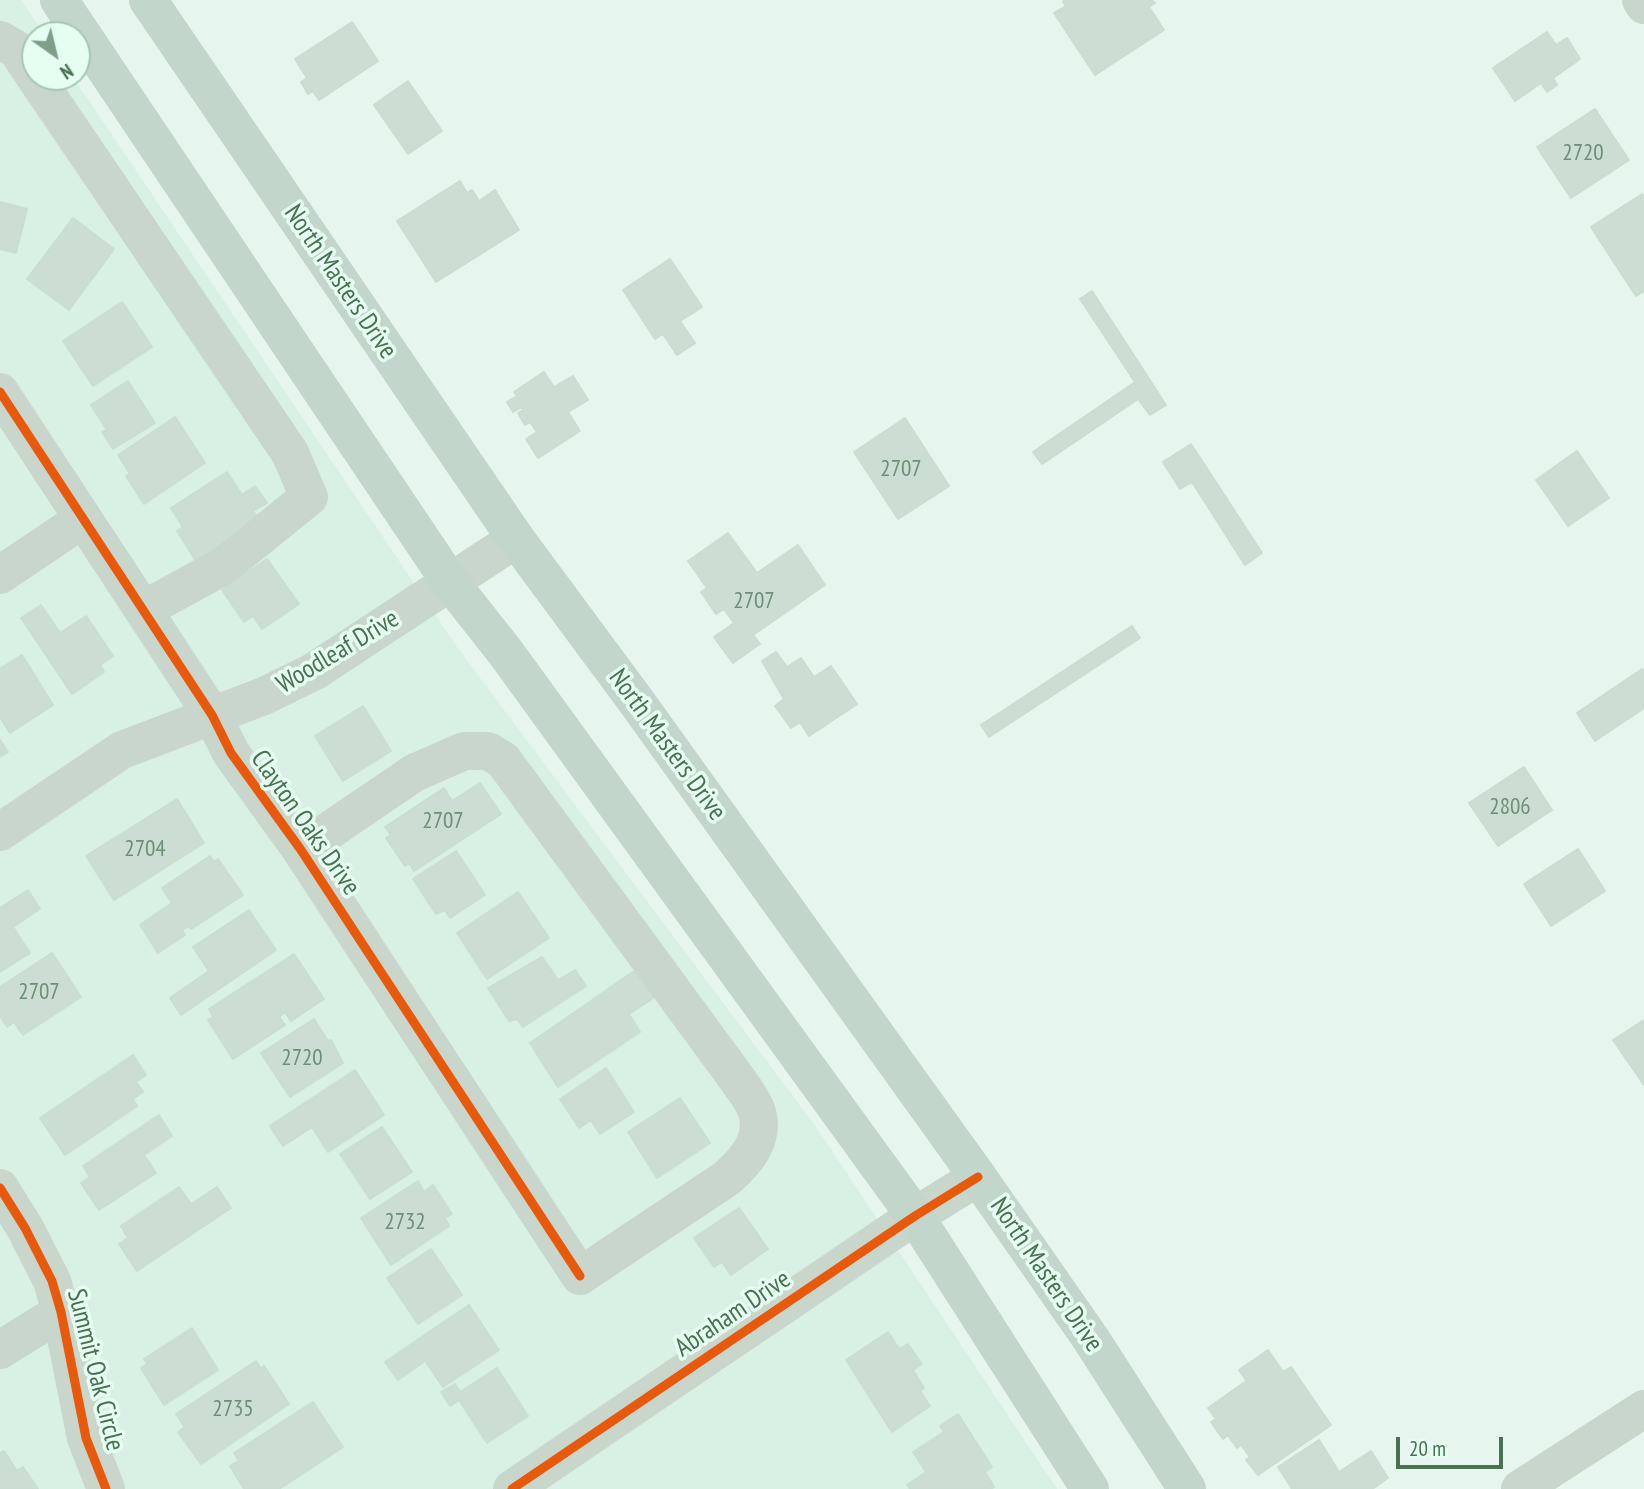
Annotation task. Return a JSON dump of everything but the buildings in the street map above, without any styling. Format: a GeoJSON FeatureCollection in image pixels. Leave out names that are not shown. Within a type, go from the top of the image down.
{"type":"FeatureCollection","features":[{"type":"Feature","properties":{"kind":"main road"},"geometry":{"type":"LineString","coordinates":[[59,0],[450,582],[514,664],[915,1216],[1090,1489]]}},
{"type":"Feature","properties":{"kind":"main road","name":"North Masters Drive"},"geometry":{"type":"LineString","coordinates":[[148,0],[516,539],[636,701],[978,1177],[1091,1339],[1187,1489]]}},
{"type":"Feature","properties":{"kind":"street"},"geometry":{"type":"LineString","coordinates":[[1641,0],[1644,5]]}},
{"type":"Feature","properties":{"kind":"street"},"geometry":{"type":"LineString","coordinates":[[0,40],[17,50],[21,56]]}},
{"type":"Feature","properties":{"kind":"street"},"geometry":{"type":"LineString","coordinates":[[44,91],[290,453],[309,497],[225,565],[144,610]]}},
{"type":"Feature","properties":{"kind":"street","name":"Clayton Oaks Drive"},"geometry":{"type":"LineString","coordinates":[[0,392],[212,715],[231,753],[301,850],[580,1276],[727,1178],[746,1161],[755,1145],[759,1126],[757,1110],[503,760],[488,751],[464,751],[414,773],[301,850]]}},
{"type":"Feature","properties":{"kind":"street"},"geometry":{"type":"LineString","coordinates":[[0,575],[83,519]]}},
{"type":"Feature","properties":{"kind":"street","name":"Woodleaf Drive"},"geometry":{"type":"LineString","coordinates":[[0,832],[122,750],[264,696],[313,672],[516,539]]}},
{"type":"Feature","properties":{"kind":"street","name":"Abraham Drive"},"geometry":{"type":"LineString","coordinates":[[512,1489],[915,1216],[978,1177]]}},
{"type":"Feature","properties":{"kind":"street","name":"Summit Oak Circle"},"geometry":{"type":"LineString","coordinates":[[0,1188],[25,1228],[52,1281],[61,1312],[86,1438],[106,1489]]}},
{"type":"Feature","properties":{"kind":"street"},"geometry":{"type":"LineString","coordinates":[[0,1350],[61,1312]]}},
{"type":"Feature","properties":{"kind":"street"},"geometry":{"type":"LineString","coordinates":[[1520,1489],[1644,1409]]}},
{"type":"Feature","properties":{"kind":"shaded area"},"geometry":{"type":"Polygon","coordinates":[[[0,0],[21,0],[35,21],[21,21],[21,91],[82,91],[457,647],[816,1127],[1057,1489],[0,1489],[0,0]]]}},
{"type":"Feature","properties":{"kind":"cycle path"},"geometry":{"type":"LineString","coordinates":[[0,392],[212,715],[231,753],[301,850],[580,1276]]}},
{"type":"Feature","properties":{"kind":"cycle path"},"geometry":{"type":"LineString","coordinates":[[512,1489],[915,1216],[978,1177]]}},
{"type":"Feature","properties":{"kind":"cycle path"},"geometry":{"type":"LineString","coordinates":[[0,1188],[25,1228],[52,1281],[61,1312],[86,1438],[106,1489]]}}]}
